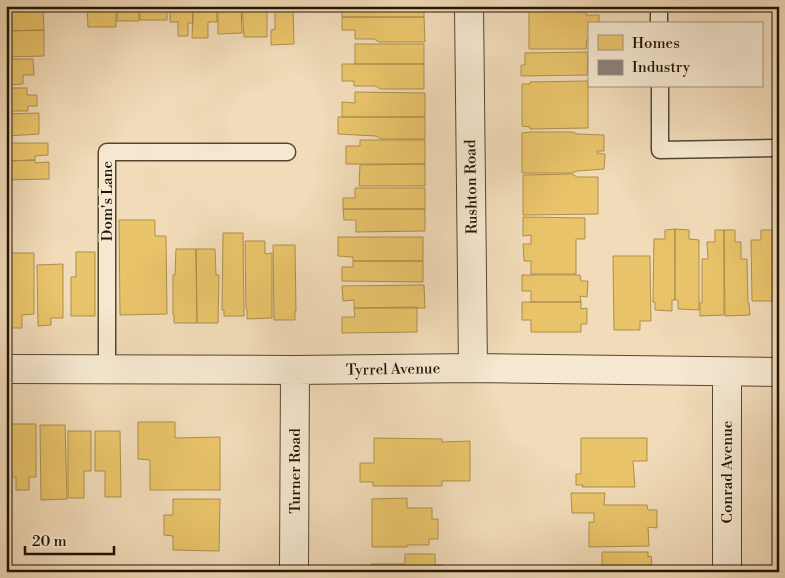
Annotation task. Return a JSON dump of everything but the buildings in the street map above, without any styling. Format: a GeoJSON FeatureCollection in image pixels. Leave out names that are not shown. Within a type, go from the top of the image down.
{"type":"FeatureCollection","features":[{"type":"Feature","properties":{"kind":"street","name":"Rushton Road"},"geometry":{"type":"LineString","coordinates":[[469,6],[473,368]]}},
{"type":"Feature","properties":{"kind":"street","name":"Tyrrel Avenue"},"geometry":{"type":"LineString","coordinates":[[6,369],[295,370],[473,368],[779,372]]}},
{"type":"Feature","properties":{"kind":"street","name":"Turner Road"},"geometry":{"type":"LineString","coordinates":[[294,572],[295,370]]}},
{"type":"Feature","properties":{"kind":"street","name":"Conrad Avenue"},"geometry":{"type":"LineString","coordinates":[[727,372],[727,572]]}},
{"type":"Feature","properties":{"kind":"lane"},"geometry":{"type":"LineString","coordinates":[[659,6],[659,22]]}},
{"type":"Feature","properties":{"kind":"lane"},"geometry":{"type":"LineString","coordinates":[[660,88],[660,150],[779,148]]}},
{"type":"Feature","properties":{"kind":"lane","name":"Dom's Lane"},"geometry":{"type":"LineString","coordinates":[[107,368],[107,152],[287,152]]}}]}
